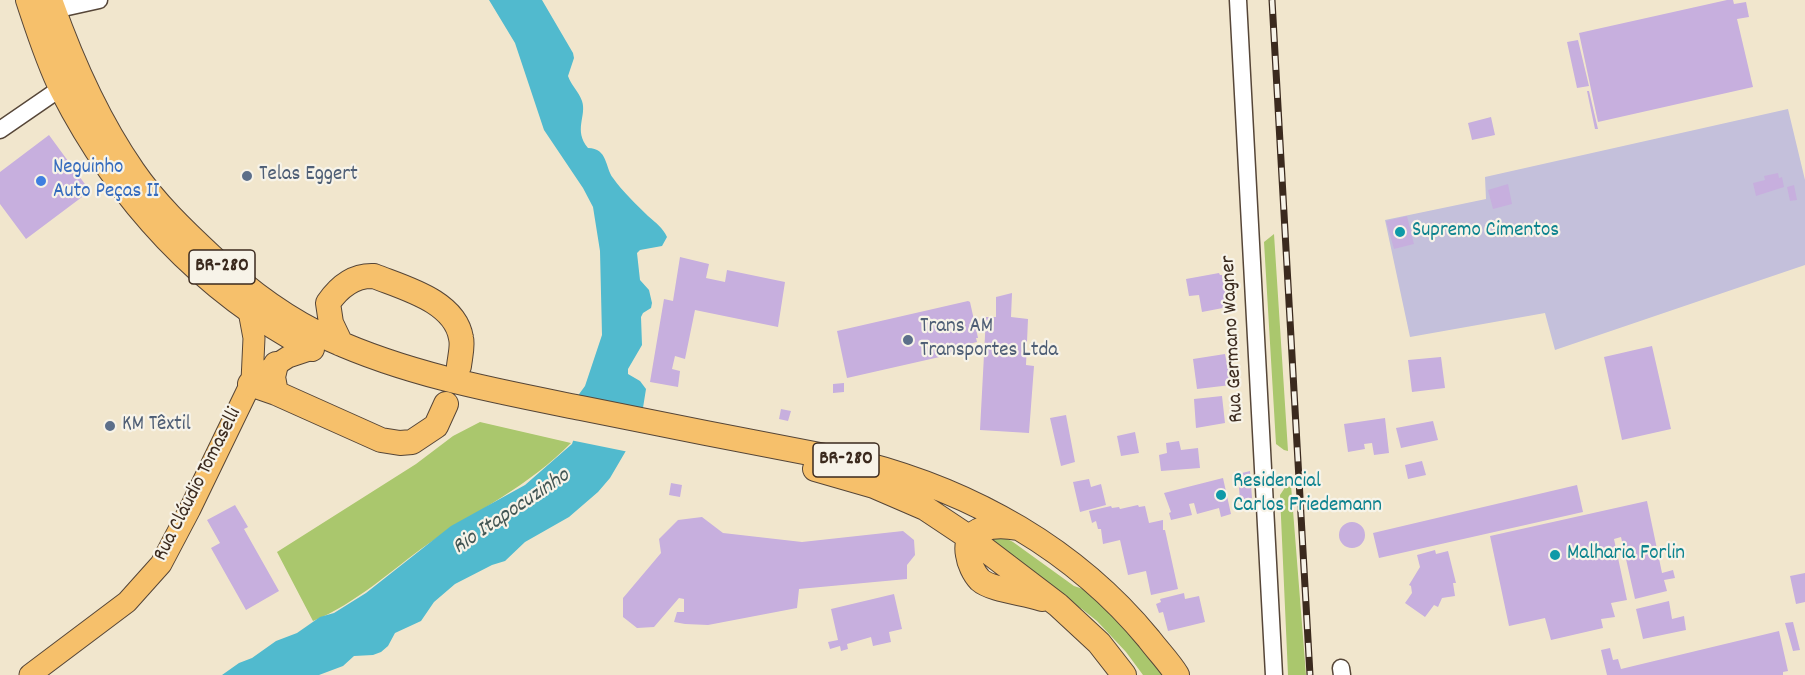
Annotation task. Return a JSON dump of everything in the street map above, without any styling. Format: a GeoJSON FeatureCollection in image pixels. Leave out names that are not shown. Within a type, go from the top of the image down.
{"type":"FeatureCollection","features":[{"type":"Feature","properties":{"kind":"highway","name":"BR-280"},"geometry":{"type":"LineString","coordinates":[[28,0],[61,88],[121,187],[139,209],[207,278],[277,330],[312,349],[413,387],[512,402],[654,430],[861,463],[902,474],[980,505],[1025,530],[1082,572],[1128,614],[1177,675]]}},
{"type":"Feature","properties":{"kind":"highway","name":"BR-280"},"geometry":{"type":"LineString","coordinates":[[52,5],[79,73],[106,128],[133,172],[160,206],[220,265],[289,318],[341,344],[394,364],[469,384],[512,402]]}},
{"type":"Feature","properties":{"kind":"highway"},"geometry":{"type":"LineString","coordinates":[[341,344],[331,323],[328,303],[334,294],[354,279],[374,276],[443,308],[456,324],[462,339],[459,366]]}},
{"type":"Feature","properties":{"kind":"highway"},"geometry":{"type":"LineString","coordinates":[[276,364],[273,376],[276,393]]}},
{"type":"Feature","properties":{"kind":"highway"},"geometry":{"type":"LineString","coordinates":[[251,382],[381,440],[400,443],[412,442],[436,426],[446,404]]}},
{"type":"Feature","properties":{"kind":"highway","name":"BR-280"},"geometry":{"type":"LineString","coordinates":[[654,430],[853,479],[925,508],[970,538]]}},
{"type":"Feature","properties":{"kind":"highway"},"geometry":{"type":"LineString","coordinates":[[1025,530],[994,525],[978,531],[970,538],[966,549],[969,563],[980,579],[992,587],[1029,594],[1058,605],[1099,644],[1124,675]]}},
{"type":"Feature","properties":{"kind":"main road","name":"Rua Cláudio Tomaselli"},"geometry":{"type":"LineString","coordinates":[[30,675],[127,602],[161,564],[251,382],[254,338],[249,311]]}},
{"type":"Feature","properties":{"kind":"main road","name":"Rua Cláudio Tomaselli"},"geometry":{"type":"LineString","coordinates":[[251,382],[288,357],[312,349]]}},
{"type":"Feature","properties":{"kind":"street"},"geometry":{"type":"LineString","coordinates":[[52,5],[99,0]]}},
{"type":"Feature","properties":{"kind":"street","name":"Rua Germano Wagner"},"geometry":{"type":"LineString","coordinates":[[1238,0],[1274,675]]}},
{"type":"Feature","properties":{"kind":"street"},"geometry":{"type":"LineString","coordinates":[[0,130],[61,88]]}},
{"type":"Feature","properties":{"kind":"shaded area"},"geometry":{"type":"Polygon","coordinates":[[[1788,109],[1805,180],[1805,265],[1555,350],[1545,313],[1410,337],[1385,220],[1486,199],[1485,177],[1788,109]]]}},
{"type":"Feature","properties":{"kind":"green space"},"geometry":{"type":"Polygon","coordinates":[[[1274,234],[1288,451],[1276,444],[1264,242],[1274,234]]]}},
{"type":"Feature","properties":{"kind":"green space"},"geometry":{"type":"Polygon","coordinates":[[[480,422],[571,443],[520,485],[428,544],[359,596],[313,621],[277,552],[416,464],[453,436],[480,422]]]}},
{"type":"Feature","properties":{"kind":"green space"},"geometry":{"type":"Polygon","coordinates":[[[1291,485],[1306,675],[1288,675],[1280,495],[1286,486],[1291,485]]]}},
{"type":"Feature","properties":{"kind":"green space"},"geometry":{"type":"Polygon","coordinates":[[[996,533],[1013,542],[1074,586],[1089,591],[1109,608],[1165,675],[1143,675],[1126,652],[1097,621],[1064,599],[984,537],[996,533]]]}},
{"type":"Feature","properties":{"kind":"water"},"geometry":{"type":"Polygon","coordinates":[[[489,0],[542,0],[573,53],[574,58],[568,76],[582,101],[581,135],[584,141],[588,148],[599,151],[603,155],[610,174],[617,183],[667,237],[662,246],[640,250],[637,253],[640,280],[649,290],[652,303],[651,308],[641,317],[642,345],[628,369],[628,374],[640,381],[646,389],[642,414],[574,401],[585,386],[602,335],[600,251],[593,207],[544,130],[515,43],[489,0]]]}},
{"type":"Feature","properties":{"kind":"water","name":"Rio Itapocuzinho"},"geometry":{"type":"Polygon","coordinates":[[[575,435],[627,449],[610,478],[598,492],[569,517],[525,542],[505,561],[455,584],[434,602],[421,621],[395,633],[388,646],[381,652],[354,656],[343,666],[319,675],[222,675],[276,641],[297,633],[320,617],[334,613],[366,593],[451,526],[525,485],[572,444],[575,435]]]}},
{"type":"Feature","properties":{"kind":"pier"},"geometry":{"type":"Polygon","coordinates":[[[571,418],[637,430],[639,434],[629,452],[570,440],[572,435],[569,421],[571,418]]]}},
{"type":"Feature","properties":{"kind":"building"},"geometry":{"type":"Polygon","coordinates":[[[1733,0],[1734,4],[1746,2],[1749,17],[1737,19],[1753,87],[1598,122],[1579,33],[1733,0]]]}},
{"type":"Feature","properties":{"kind":"building"},"geometry":{"type":"Polygon","coordinates":[[[1578,40],[1589,86],[1577,88],[1567,42],[1578,40]]]}},
{"type":"Feature","properties":{"kind":"building"},"geometry":{"type":"Polygon","coordinates":[[[1587,91],[1589,91],[1598,129],[1595,129],[1587,91]]]}},
{"type":"Feature","properties":{"kind":"building"},"geometry":{"type":"Polygon","coordinates":[[[1491,117],[1495,135],[1472,140],[1468,123],[1491,117]]]}},
{"type":"Feature","properties":{"kind":"building","name":"Neguinho Auto Peças II"},"geometry":{"type":"Polygon","coordinates":[[[49,135],[90,191],[26,239],[0,204],[0,172],[49,135]]]}},
{"type":"Feature","properties":{"kind":"building"},"geometry":{"type":"Polygon","coordinates":[[[1778,173],[1779,178],[1782,177],[1784,187],[1756,196],[1753,183],[1765,180],[1764,176],[1778,173]]]}},
{"type":"Feature","properties":{"kind":"building"},"geometry":{"type":"Polygon","coordinates":[[[1508,184],[1512,204],[1493,209],[1488,190],[1508,184]]]}},
{"type":"Feature","properties":{"kind":"building"},"geometry":{"type":"Polygon","coordinates":[[[1794,185],[1797,200],[1790,201],[1787,187],[1794,185]]]}},
{"type":"Feature","properties":{"kind":"building","name":"Supremo Cimentos"},"geometry":{"type":"Polygon","coordinates":[[[1407,216],[1414,244],[1394,249],[1386,221],[1407,216]]]}},
{"type":"Feature","properties":{"kind":"building"},"geometry":{"type":"Polygon","coordinates":[[[680,257],[709,264],[706,278],[725,282],[727,270],[785,282],[778,327],[695,310],[685,359],[675,356],[672,369],[680,371],[678,387],[650,382],[664,299],[673,301],[680,257]]]}},
{"type":"Feature","properties":{"kind":"building"},"geometry":{"type":"Polygon","coordinates":[[[1219,273],[1222,275],[1228,307],[1202,312],[1199,295],[1189,296],[1186,279],[1219,273]]]}},
{"type":"Feature","properties":{"kind":"building"},"geometry":{"type":"Polygon","coordinates":[[[1012,293],[1011,317],[1028,319],[1026,365],[1034,366],[1029,433],[980,430],[986,317],[996,317],[996,297],[1012,293]]]}},
{"type":"Feature","properties":{"kind":"building","name":"Trans AM Transportes Ltda"},"geometry":{"type":"Polygon","coordinates":[[[968,301],[978,338],[976,338],[977,342],[965,345],[966,351],[847,378],[837,331],[968,301]]]}},
{"type":"Feature","properties":{"kind":"building"},"geometry":{"type":"Polygon","coordinates":[[[1652,346],[1671,429],[1622,440],[1604,357],[1652,346]]]}},
{"type":"Feature","properties":{"kind":"building"},"geometry":{"type":"Polygon","coordinates":[[[1225,354],[1231,385],[1197,389],[1193,359],[1225,354]]]}},
{"type":"Feature","properties":{"kind":"building"},"geometry":{"type":"Polygon","coordinates":[[[1441,357],[1445,388],[1412,392],[1408,360],[1441,357]]]}},
{"type":"Feature","properties":{"kind":"building"},"geometry":{"type":"Polygon","coordinates":[[[844,383],[844,392],[833,393],[833,384],[844,383]]]}},
{"type":"Feature","properties":{"kind":"building"},"geometry":{"type":"Polygon","coordinates":[[[1222,396],[1225,423],[1196,428],[1194,399],[1222,396]]]}},
{"type":"Feature","properties":{"kind":"building"},"geometry":{"type":"Polygon","coordinates":[[[781,409],[791,411],[788,421],[779,419],[781,409]]]}},
{"type":"Feature","properties":{"kind":"building"},"geometry":{"type":"Polygon","coordinates":[[[1066,415],[1075,462],[1061,466],[1050,418],[1066,415]]]}},
{"type":"Feature","properties":{"kind":"building"},"geometry":{"type":"Polygon","coordinates":[[[1385,418],[1389,453],[1374,455],[1372,443],[1364,444],[1365,449],[1348,452],[1344,424],[1385,418]]]}},
{"type":"Feature","properties":{"kind":"building"},"geometry":{"type":"Polygon","coordinates":[[[1433,421],[1438,440],[1401,448],[1396,428],[1433,421]]]}},
{"type":"Feature","properties":{"kind":"building"},"geometry":{"type":"Polygon","coordinates":[[[1135,432],[1139,453],[1121,456],[1117,436],[1135,432]]]}},
{"type":"Feature","properties":{"kind":"building"},"geometry":{"type":"Polygon","coordinates":[[[1179,441],[1181,450],[1198,448],[1200,468],[1161,471],[1159,455],[1167,453],[1166,443],[1179,441]]]}},
{"type":"Feature","properties":{"kind":"building"},"geometry":{"type":"Polygon","coordinates":[[[1422,461],[1426,475],[1408,479],[1405,465],[1422,461]]]}},
{"type":"Feature","properties":{"kind":"building"},"geometry":{"type":"Polygon","coordinates":[[[1250,471],[1252,498],[1240,501],[1238,474],[1250,471]]]}},
{"type":"Feature","properties":{"kind":"building"},"geometry":{"type":"Polygon","coordinates":[[[1223,478],[1231,514],[1221,517],[1219,508],[1197,514],[1194,503],[1189,504],[1192,515],[1171,520],[1169,513],[1171,512],[1164,493],[1223,478]]]}},
{"type":"Feature","properties":{"kind":"building"},"geometry":{"type":"Polygon","coordinates":[[[1089,479],[1091,487],[1101,484],[1106,505],[1080,512],[1073,482],[1089,479]]]}},
{"type":"Feature","properties":{"kind":"building"},"geometry":{"type":"Polygon","coordinates":[[[671,483],[682,485],[680,497],[669,495],[671,483]]]}},
{"type":"Feature","properties":{"kind":"building"},"geometry":{"type":"Polygon","coordinates":[[[1577,485],[1583,512],[1379,558],[1373,533],[1577,485]]]}},
{"type":"Feature","properties":{"kind":"building","name":"Malharia Forlin"},"geometry":{"type":"Polygon","coordinates":[[[1647,501],[1662,573],[1673,570],[1675,578],[1664,580],[1667,591],[1635,599],[1621,537],[1614,539],[1627,600],[1611,603],[1615,617],[1601,619],[1603,628],[1551,640],[1545,618],[1509,626],[1490,536],[1647,501]]]}},
{"type":"Feature","properties":{"kind":"building"},"geometry":{"type":"Polygon","coordinates":[[[235,505],[248,527],[244,529],[279,591],[246,610],[211,548],[220,543],[207,520],[235,505]]]}},
{"type":"Feature","properties":{"kind":"building"},"geometry":{"type":"Polygon","coordinates":[[[1138,505],[1139,507],[1145,506],[1149,523],[1163,520],[1163,530],[1165,530],[1178,589],[1151,595],[1146,571],[1128,575],[1120,540],[1103,544],[1101,529],[1098,529],[1096,521],[1092,523],[1089,511],[1111,506],[1120,509],[1138,505]]]}},
{"type":"Feature","properties":{"kind":"building"},"geometry":{"type":"Polygon","coordinates":[[[702,517],[723,533],[802,542],[903,531],[914,540],[915,555],[907,565],[907,579],[799,589],[797,608],[708,625],[685,624],[674,622],[677,612],[684,612],[684,599],[679,598],[654,627],[637,628],[623,617],[623,598],[661,553],[659,539],[678,520],[702,517]]]}},
{"type":"Feature","properties":{"kind":"building"},"geometry":{"type":"Polygon","coordinates":[[[1352,522],[1361,526],[1365,535],[1361,544],[1352,548],[1343,544],[1339,535],[1343,526],[1352,522]]]}},
{"type":"Feature","properties":{"kind":"building"},"geometry":{"type":"Polygon","coordinates":[[[1435,550],[1436,554],[1448,551],[1456,583],[1453,583],[1455,596],[1442,598],[1438,607],[1434,605],[1425,617],[1405,603],[1412,593],[1409,585],[1420,567],[1417,555],[1435,550]]]}},
{"type":"Feature","properties":{"kind":"building"},"geometry":{"type":"Polygon","coordinates":[[[1805,573],[1805,602],[1796,604],[1790,576],[1805,573]]]}},
{"type":"Feature","properties":{"kind":"building"},"geometry":{"type":"Polygon","coordinates":[[[1184,593],[1185,599],[1199,596],[1205,622],[1168,631],[1163,612],[1159,613],[1156,604],[1161,602],[1160,599],[1184,593]]]}},
{"type":"Feature","properties":{"kind":"building"},"geometry":{"type":"Polygon","coordinates":[[[894,594],[902,629],[889,632],[891,642],[873,646],[871,637],[847,644],[848,649],[841,651],[840,646],[830,649],[828,642],[838,640],[831,609],[894,594]]]}},
{"type":"Feature","properties":{"kind":"building"},"geometry":{"type":"Polygon","coordinates":[[[1669,601],[1672,619],[1684,616],[1686,630],[1643,639],[1636,609],[1669,601]]]}},
{"type":"Feature","properties":{"kind":"building"},"geometry":{"type":"Polygon","coordinates":[[[1793,622],[1800,650],[1793,651],[1785,623],[1793,622]]]}},
{"type":"Feature","properties":{"kind":"building"},"geometry":{"type":"Polygon","coordinates":[[[1779,631],[1788,671],[1783,672],[1783,675],[1607,675],[1601,650],[1610,648],[1613,660],[1618,659],[1621,669],[1779,631]]]}},
{"type":"Feature","properties":{"kind":"railway"},"geometry":{"type":"LineString","coordinates":[[1272,0],[1310,675]]}},
{"type":"Feature","properties":{"kind":"place","name":"Telas Eggert"},"geometry":{"type":"Point","coordinates":[247,176]}},
{"type":"Feature","properties":{"kind":"place","name":"Neguinho Auto Peças II"},"geometry":{"type":"Point","coordinates":[41,181]}},
{"type":"Feature","properties":{"kind":"place","name":"Supremo Cimentos"},"geometry":{"type":"Point","coordinates":[1400,232]}},
{"type":"Feature","properties":{"kind":"place","name":"Trans AM Transportes Ltda"},"geometry":{"type":"Point","coordinates":[908,340]}},
{"type":"Feature","properties":{"kind":"place","name":"KM Têxtil"},"geometry":{"type":"Point","coordinates":[110,426]}},
{"type":"Feature","properties":{"kind":"place","name":"Residencial Carlos Friedemann"},"geometry":{"type":"Point","coordinates":[1221,495]}},
{"type":"Feature","properties":{"kind":"place","name":"Malharia Forlin"},"geometry":{"type":"Point","coordinates":[1555,555]}}]}
